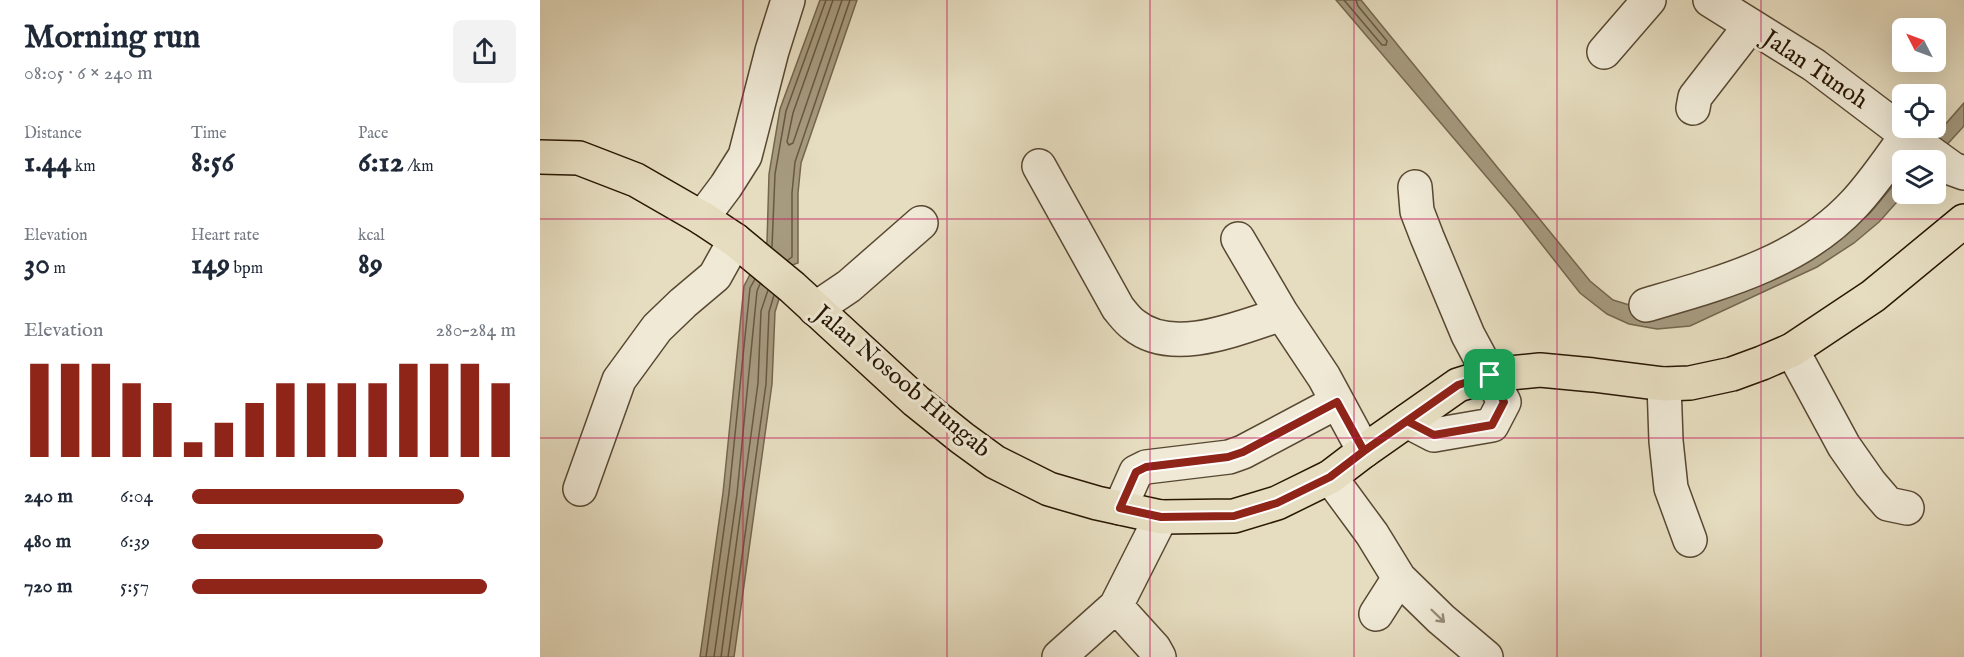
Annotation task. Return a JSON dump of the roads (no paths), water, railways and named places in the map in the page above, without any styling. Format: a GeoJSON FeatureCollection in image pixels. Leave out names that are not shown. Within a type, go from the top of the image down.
{"type":"FeatureCollection","features":[{"type":"Feature","properties":{"kind":"main road","name":"Jalan Nosoob Hungab"},"geometry":{"type":"LineString","coordinates":[[540,156],[579,158],[636,180],[702,218],[792,287],[916,401],[995,462],[1049,489],[1161,517],[1234,516],[1277,503],[1330,477],[1458,385],[1490,375],[1540,370],[1664,384],[1690,383],[1732,374],[1792,350],[1892,282],[1964,220]]}},
{"type":"Feature","properties":{"kind":"street"},"geometry":{"type":"LineString","coordinates":[[702,218],[745,156],[772,51],[788,0]]}},
{"type":"Feature","properties":{"kind":"street"},"geometry":{"type":"LineString","coordinates":[[1604,52],[1649,0]]}},
{"type":"Feature","properties":{"kind":"street","name":"Jalan Tunoh"},"geometry":{"type":"LineString","coordinates":[[1710,0],[1814,65],[1912,139],[1959,171]]}},
{"type":"Feature","properties":{"kind":"street"},"geometry":{"type":"LineString","coordinates":[[1693,108],[1695,97],[1750,26]]}},
{"type":"Feature","properties":{"kind":"street"},"geometry":{"type":"LineString","coordinates":[[1646,305],[1726,282],[1807,244],[1855,203],[1912,139]]}},
{"type":"Feature","properties":{"kind":"street"},"geometry":{"type":"LineString","coordinates":[[1039,166],[1118,308],[1135,326],[1154,335],[1175,340],[1215,335],[1282,314]]}},
{"type":"Feature","properties":{"kind":"street"},"geometry":{"type":"LineString","coordinates":[[1407,421],[1434,435],[1492,425],[1504,402],[1468,335],[1427,237],[1417,211],[1416,187]]}},
{"type":"Feature","properties":{"kind":"street"},"geometry":{"type":"LineString","coordinates":[[814,309],[849,286],[921,223]]}},
{"type":"Feature","properties":{"kind":"street"},"geometry":{"type":"LineString","coordinates":[[1238,238],[1282,314],[1324,377],[1364,451]]}},
{"type":"Feature","properties":{"kind":"street"},"geometry":{"type":"LineString","coordinates":[[580,489],[619,380],[657,328],[743,248]]}},
{"type":"Feature","properties":{"kind":"street"},"geometry":{"type":"LineString","coordinates":[[1792,350],[1844,446],[1870,483],[1888,504],[1907,508]]}},
{"type":"Feature","properties":{"kind":"street"},"geometry":{"type":"LineString","coordinates":[[1664,384],[1666,441],[1671,488],[1690,540]]}},
{"type":"Feature","properties":{"kind":"street"},"geometry":{"type":"LineString","coordinates":[[1120,508],[1136,472],[1146,467],[1228,457],[1243,452],[1337,402]]}},
{"type":"Feature","properties":{"kind":"street"},"geometry":{"type":"LineString","coordinates":[[1330,477],[1372,534],[1399,578],[1440,619],[1482,655]]}},
{"type":"Feature","properties":{"kind":"street"},"geometry":{"type":"LineString","coordinates":[[1059,657],[1116,606],[1161,517]]}},
{"type":"Feature","properties":{"kind":"street"},"geometry":{"type":"LineString","coordinates":[[1376,614],[1399,578]]}},
{"type":"Feature","properties":{"kind":"street"},"geometry":{"type":"LineString","coordinates":[[1116,606],[1154,648],[1159,657]]}},
{"type":"Feature","properties":{"kind":"water"},"geometry":{"type":"Polygon","coordinates":[[[820,0],[857,0],[801,163],[798,193],[798,263],[789,266],[775,312],[772,384],[734,657],[700,657],[723,493],[744,286],[767,242],[769,174],[780,109],[820,0]]]}},
{"type":"Feature","properties":{"kind":"water"},"geometry":{"type":"Polygon","coordinates":[[[1336,0],[1361,0],[1590,281],[1613,300],[1636,307],[1844,234],[1870,213],[1892,187],[1892,204],[1895,204],[1879,222],[1854,243],[1817,267],[1690,326],[1657,329],[1629,324],[1607,314],[1580,293],[1514,209],[1336,0]]]}},
{"type":"Feature","properties":{"kind":"water"},"geometry":{"type":"Polygon","coordinates":[[[1964,103],[1964,126],[1942,150],[1923,150],[1933,138],[1946,138],[1946,124],[1964,103]]]}}]}
